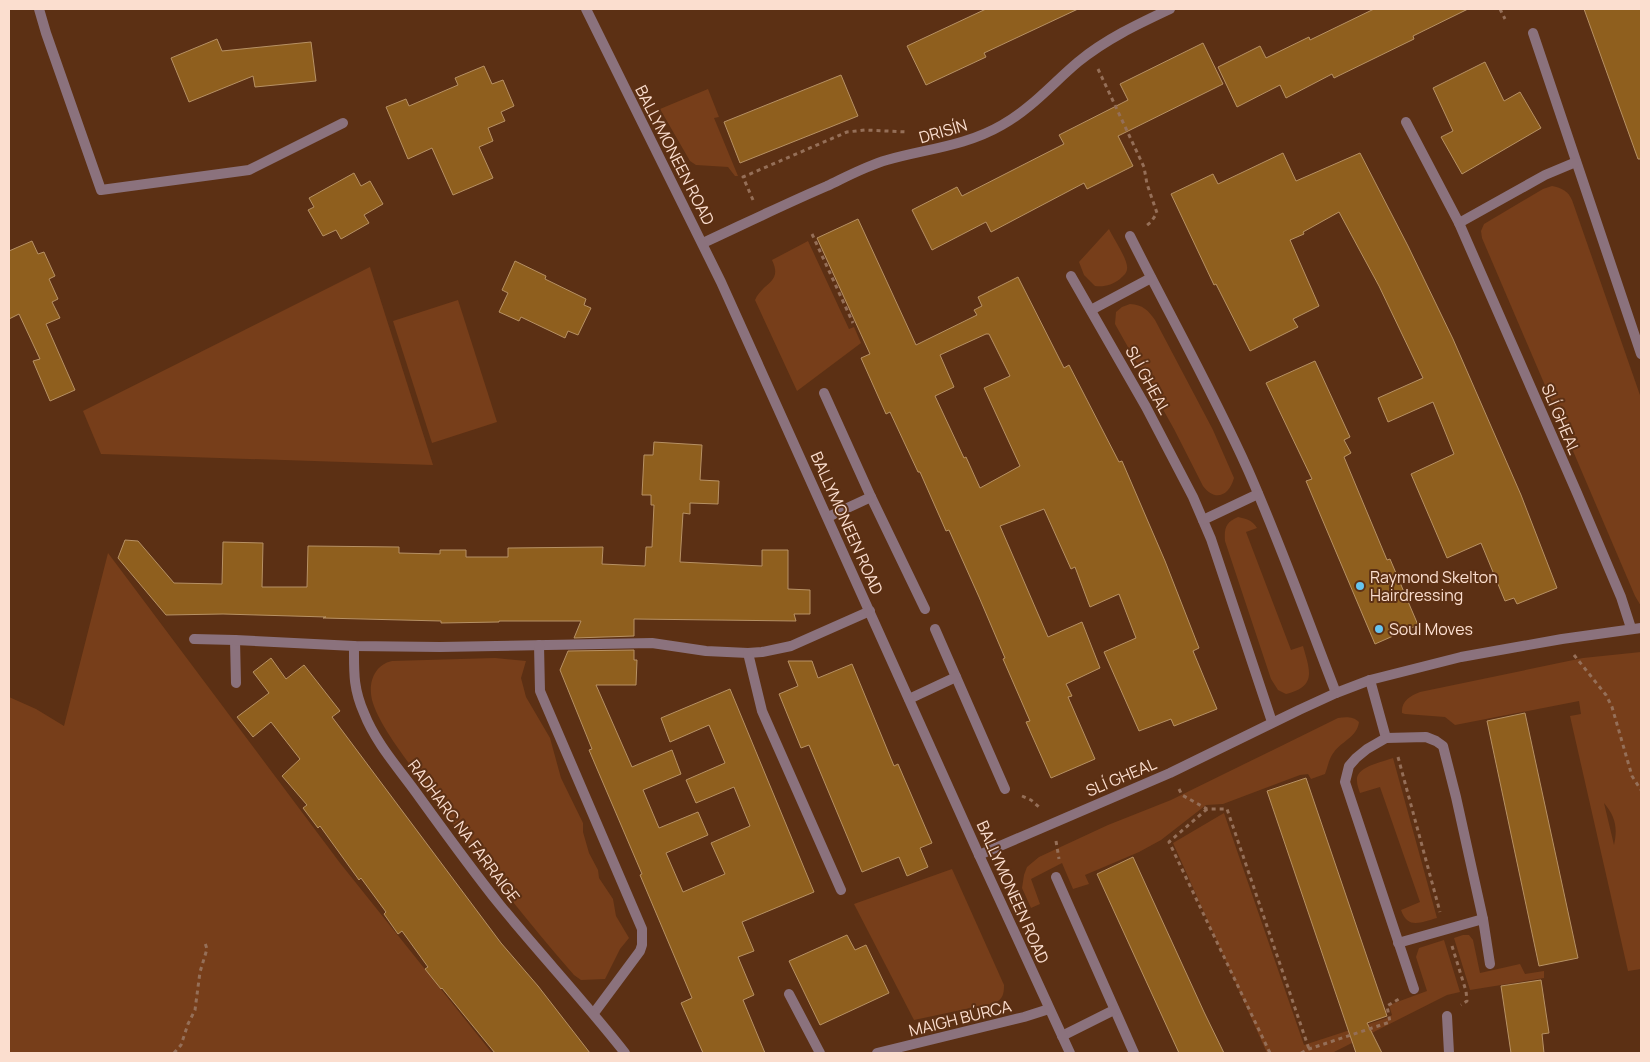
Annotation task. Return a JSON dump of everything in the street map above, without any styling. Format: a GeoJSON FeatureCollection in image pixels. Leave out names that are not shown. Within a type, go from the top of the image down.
{"type":"FeatureCollection","features":[{"type":"Feature","properties":{"kind":"street"},"geometry":{"type":"LineString","coordinates":[[39,9],[101,190],[249,170],[343,123]]}},
{"type":"Feature","properties":{"kind":"street","name":"BALLYMONEEN ROAD"},"geometry":{"type":"LineString","coordinates":[[586,9],[703,244],[1070,1053]]}},
{"type":"Feature","properties":{"kind":"street","name":"DRISÍN"},"geometry":{"type":"LineString","coordinates":[[703,244],[867,167],[886,160],[957,144],[1001,126],[1042,97],[1099,46],[1124,31],[1170,9]]}},
{"type":"Feature","properties":{"kind":"street"},"geometry":{"type":"LineString","coordinates":[[1533,33],[1641,354]]}},
{"type":"Feature","properties":{"kind":"street","name":"SLÍ GHEAL"},"geometry":{"type":"LineString","coordinates":[[979,855],[1170,773],[1272,722],[1370,680],[1461,657],[1636,628],[1459,223],[1406,122]]}},
{"type":"Feature","properties":{"kind":"street"},"geometry":{"type":"LineString","coordinates":[[1459,223],[1544,175],[1576,162]]}},
{"type":"Feature","properties":{"kind":"street"},"geometry":{"type":"LineString","coordinates":[[1130,236],[1204,380],[1258,494],[1292,576],[1336,693]]}},
{"type":"Feature","properties":{"kind":"street","name":"SLÍ GHEAL"},"geometry":{"type":"LineString","coordinates":[[1071,276],[1171,454],[1203,520],[1272,722]]}},
{"type":"Feature","properties":{"kind":"street"},"geometry":{"type":"LineString","coordinates":[[1091,310],[1151,278]]}},
{"type":"Feature","properties":{"kind":"street"},"geometry":{"type":"LineString","coordinates":[[824,393],[871,497],[926,609]]}},
{"type":"Feature","properties":{"kind":"street"},"geometry":{"type":"LineString","coordinates":[[1203,520],[1258,494]]}},
{"type":"Feature","properties":{"kind":"street"},"geometry":{"type":"LineString","coordinates":[[828,517],[871,497]]}},
{"type":"Feature","properties":{"kind":"street"},"geometry":{"type":"LineString","coordinates":[[194,639],[354,646],[440,647],[652,643],[706,651],[748,652],[791,646],[870,611]]}},
{"type":"Feature","properties":{"kind":"street"},"geometry":{"type":"LineString","coordinates":[[935,629],[1005,789]]}},
{"type":"Feature","properties":{"kind":"street"},"geometry":{"type":"LineString","coordinates":[[234,640],[236,683]]}},
{"type":"Feature","properties":{"kind":"street"},"geometry":{"type":"LineString","coordinates":[[539,645],[540,691],[642,929],[640,951],[594,1013]]}},
{"type":"Feature","properties":{"kind":"street","name":"RADHARC NA FARRAIGE"},"geometry":{"type":"LineString","coordinates":[[354,646],[354,679],[357,694],[368,722],[380,743],[498,903],[594,1013],[625,1053]]}},
{"type":"Feature","properties":{"kind":"street"},"geometry":{"type":"LineString","coordinates":[[748,652],[762,711],[841,890]]}},
{"type":"Feature","properties":{"kind":"street"},"geometry":{"type":"LineString","coordinates":[[909,699],[956,676]]}},
{"type":"Feature","properties":{"kind":"street"},"geometry":{"type":"LineString","coordinates":[[1370,680],[1389,737]]}},
{"type":"Feature","properties":{"kind":"street"},"geometry":{"type":"LineString","coordinates":[[1414,989],[1345,782],[1349,766],[1356,758],[1367,749],[1389,737],[1431,738],[1443,746],[1483,919],[1490,964]]}},
{"type":"Feature","properties":{"kind":"street"},"geometry":{"type":"LineString","coordinates":[[1056,877],[1134,1053]]}},
{"type":"Feature","properties":{"kind":"street"},"geometry":{"type":"LineString","coordinates":[[1398,943],[1483,919]]}},
{"type":"Feature","properties":{"kind":"street"},"geometry":{"type":"LineString","coordinates":[[788,994],[820,1053]]}},
{"type":"Feature","properties":{"kind":"street","name":"MAIGH BÚRCA"},"geometry":{"type":"LineString","coordinates":[[876,1053],[1024,1017],[1049,1009]]}},
{"type":"Feature","properties":{"kind":"street"},"geometry":{"type":"LineString","coordinates":[[1062,1036],[1114,1010]]}},
{"type":"Feature","properties":{"kind":"street"},"geometry":{"type":"LineString","coordinates":[[1447,1016],[1449,1053]]}},
{"type":"Feature","properties":{"kind":"path"},"geometry":{"type":"LineString","coordinates":[[1500,9],[1505,19]]}},
{"type":"Feature","properties":{"kind":"path"},"geometry":{"type":"LineString","coordinates":[[1098,68],[1144,166],[1147,184],[1157,213],[1151,222],[1130,236]]}},
{"type":"Feature","properties":{"kind":"path"},"geometry":{"type":"LineString","coordinates":[[760,216],[743,177],[847,132],[866,130],[908,132]]}},
{"type":"Feature","properties":{"kind":"path"},"geometry":{"type":"LineString","coordinates":[[812,234],[853,323]]}},
{"type":"Feature","properties":{"kind":"path"},"geometry":{"type":"LineString","coordinates":[[1562,639],[1606,695],[1612,707],[1632,776],[1641,790]]}},
{"type":"Feature","properties":{"kind":"path"},"geometry":{"type":"LineString","coordinates":[[1389,737],[1445,929],[1466,991],[1466,1000],[1447,1016]]}},
{"type":"Feature","properties":{"kind":"path"},"geometry":{"type":"LineString","coordinates":[[1170,773],[1182,795],[1206,810],[1227,809],[1309,1048]]}},
{"type":"Feature","properties":{"kind":"path"},"geometry":{"type":"LineString","coordinates":[[1206,810],[1169,842],[1270,1053]]}},
{"type":"Feature","properties":{"kind":"path"},"geometry":{"type":"LineString","coordinates":[[174,1053],[181,1045],[195,1010],[200,972],[206,949],[205,943]]}},
{"type":"Feature","properties":{"kind":"path"},"geometry":{"type":"LineString","coordinates":[[1301,1053],[1309,1048],[1390,1022],[1387,1006],[1414,989]]}},
{"type":"Feature","properties":{"kind":"shaded area"},"geometry":{"type":"Polygon","coordinates":[[[708,89],[719,117],[714,118],[738,176],[735,176],[728,167],[696,165],[690,161],[660,109],[708,89]]]}},
{"type":"Feature","properties":{"kind":"shaded area"},"geometry":{"type":"Polygon","coordinates":[[[1552,186],[1564,190],[1572,200],[1641,398],[1641,606],[1635,596],[1482,238],[1481,231],[1484,224],[1543,189],[1552,186]]]}},
{"type":"Feature","properties":{"kind":"shaded area"},"geometry":{"type":"Polygon","coordinates":[[[1109,229],[1126,261],[1127,270],[1114,283],[1105,286],[1095,286],[1084,275],[1079,262],[1109,229]]]}},
{"type":"Feature","properties":{"kind":"shaded area"},"geometry":{"type":"Polygon","coordinates":[[[808,241],[849,329],[854,327],[861,343],[797,391],[755,300],[758,294],[774,278],[775,268],[772,260],[808,241]]]}},
{"type":"Feature","properties":{"kind":"shaded area"},"geometry":{"type":"Polygon","coordinates":[[[370,267],[433,465],[101,454],[83,411],[370,267]]]}},
{"type":"Feature","properties":{"kind":"shaded area"},"geometry":{"type":"Polygon","coordinates":[[[458,300],[497,422],[432,443],[393,321],[458,300]]]}},
{"type":"Feature","properties":{"kind":"shaded area"},"geometry":{"type":"Polygon","coordinates":[[[1130,304],[1145,309],[1155,320],[1213,430],[1234,478],[1229,489],[1221,495],[1212,494],[1203,486],[1174,429],[1115,324],[1116,312],[1130,304]]]}},
{"type":"Feature","properties":{"kind":"shaded area"},"geometry":{"type":"Polygon","coordinates":[[[1238,517],[1249,520],[1257,528],[1246,532],[1291,650],[1303,646],[1306,655],[1309,676],[1303,687],[1296,691],[1286,694],[1278,690],[1271,679],[1225,541],[1227,526],[1238,517]]]}},
{"type":"Feature","properties":{"kind":"shaded area"},"geometry":{"type":"Polygon","coordinates":[[[108,553],[340,863],[492,1053],[9,1053],[9,697],[36,709],[64,726],[108,553]]]}},
{"type":"Feature","properties":{"kind":"shaded area"},"geometry":{"type":"Polygon","coordinates":[[[1641,652],[1641,969],[1628,971],[1570,716],[1581,714],[1579,701],[1455,725],[1445,717],[1402,713],[1405,702],[1420,692],[1583,658],[1641,652]],[[1604,803],[1614,845],[1616,833],[1613,817],[1604,803]]]}},
{"type":"Feature","properties":{"kind":"shaded area"},"geometry":{"type":"Polygon","coordinates":[[[495,658],[526,661],[521,678],[526,697],[550,738],[561,778],[583,823],[583,832],[589,853],[598,870],[599,878],[613,899],[616,916],[629,938],[620,949],[605,979],[581,980],[574,975],[533,927],[437,803],[399,750],[375,710],[371,694],[372,681],[377,671],[386,663],[392,661],[495,658]]]}},
{"type":"Feature","properties":{"kind":"shaded area"},"geometry":{"type":"Polygon","coordinates":[[[1346,717],[1357,720],[1359,722],[1358,727],[1332,754],[1325,774],[1311,779],[1308,774],[1300,775],[1223,804],[1206,805],[1161,840],[1139,852],[1085,875],[1089,884],[1073,889],[1062,863],[1031,879],[1040,904],[1031,908],[1022,888],[1024,875],[1027,867],[1039,857],[1108,825],[1171,800],[1338,718],[1346,717]]]}},
{"type":"Feature","properties":{"kind":"shaded area"},"geometry":{"type":"Polygon","coordinates":[[[1393,758],[1437,918],[1416,923],[1407,920],[1401,910],[1420,902],[1380,787],[1360,793],[1357,784],[1360,772],[1376,763],[1393,758]]]}},
{"type":"Feature","properties":{"kind":"shaded area"},"geometry":{"type":"Polygon","coordinates":[[[1224,813],[1304,1045],[1387,1018],[1392,1015],[1389,1005],[1427,991],[1416,957],[1419,948],[1444,940],[1460,992],[1447,995],[1332,1053],[1267,1053],[1173,843],[1224,813]]]}},
{"type":"Feature","properties":{"kind":"shaded area"},"geometry":{"type":"Polygon","coordinates":[[[952,869],[1004,985],[1003,993],[1001,998],[994,1003],[914,1020],[854,904],[952,869]]]}},
{"type":"Feature","properties":{"kind":"shaded area"},"geometry":{"type":"Polygon","coordinates":[[[1469,935],[1473,940],[1480,973],[1520,964],[1525,974],[1544,971],[1544,978],[1470,990],[1454,938],[1469,935]]]}},
{"type":"Feature","properties":{"kind":"building"},"geometry":{"type":"Polygon","coordinates":[[[986,9],[1078,9],[984,53],[986,57],[926,85],[907,46],[986,9]]]}},
{"type":"Feature","properties":{"kind":"building"},"geometry":{"type":"Polygon","coordinates":[[[1374,9],[1468,9],[1413,36],[1414,39],[1334,78],[1332,74],[1286,98],[1280,85],[1237,107],[1218,67],[1260,46],[1266,58],[1309,37],[1310,40],[1374,9]]]}},
{"type":"Feature","properties":{"kind":"building"},"geometry":{"type":"Polygon","coordinates":[[[1584,9],[1641,9],[1641,159],[1638,159],[1584,9]]]}},
{"type":"Feature","properties":{"kind":"building"},"geometry":{"type":"Polygon","coordinates":[[[217,39],[222,51],[311,42],[316,81],[255,87],[253,76],[189,102],[171,58],[217,39]]]}},
{"type":"Feature","properties":{"kind":"building"},"geometry":{"type":"Polygon","coordinates":[[[1203,43],[1223,84],[1118,136],[1133,166],[1087,189],[1084,183],[991,232],[986,222],[932,250],[912,210],[957,187],[962,196],[1064,144],[1059,135],[1128,100],[1120,84],[1203,43]]]}},
{"type":"Feature","properties":{"kind":"building"},"geometry":{"type":"Polygon","coordinates":[[[1485,62],[1504,101],[1520,92],[1541,128],[1462,174],[1441,137],[1453,131],[1433,88],[1485,62]]]}},
{"type":"Feature","properties":{"kind":"building"},"geometry":{"type":"Polygon","coordinates":[[[484,66],[492,84],[503,80],[514,106],[501,112],[505,121],[488,128],[493,141],[479,147],[493,178],[453,195],[432,148],[408,159],[386,107],[406,99],[409,106],[458,85],[455,78],[484,66]]]}},
{"type":"Feature","properties":{"kind":"building"},"geometry":{"type":"Polygon","coordinates":[[[841,75],[858,116],[740,163],[724,122],[841,75]]]}},
{"type":"Feature","properties":{"kind":"building"},"geometry":{"type":"Polygon","coordinates":[[[1283,153],[1296,181],[1360,153],[1453,339],[1521,495],[1557,588],[1517,604],[1514,598],[1505,601],[1481,543],[1447,558],[1411,474],[1454,454],[1433,402],[1388,422],[1378,398],[1423,378],[1379,286],[1339,212],[1303,232],[1304,234],[1290,240],[1319,306],[1293,319],[1298,327],[1250,351],[1216,284],[1214,285],[1171,194],[1213,174],[1218,184],[1283,153]]]}},
{"type":"Feature","properties":{"kind":"building"},"geometry":{"type":"Polygon","coordinates":[[[354,173],[361,186],[370,181],[383,204],[364,215],[369,223],[341,239],[336,230],[323,236],[308,210],[314,207],[309,198],[354,173]]]}},
{"type":"Feature","properties":{"kind":"building"},"geometry":{"type":"Polygon","coordinates":[[[858,219],[916,345],[977,315],[974,310],[982,306],[978,297],[1018,277],[1064,368],[1069,365],[1119,462],[1122,461],[1165,561],[1199,648],[1193,651],[1217,709],[1174,726],[1171,719],[1139,731],[1104,652],[1136,638],[1119,594],[1090,607],[1075,567],[1071,569],[1044,509],[1000,526],[1048,637],[1082,622],[1100,668],[1066,684],[1072,696],[1068,697],[1095,759],[1051,778],[1026,722],[1030,721],[1003,659],[1005,658],[949,530],[946,531],[920,472],[918,472],[890,412],[886,414],[861,358],[870,354],[817,238],[858,219]],[[989,334],[940,355],[954,387],[935,396],[980,488],[1020,466],[984,388],[1010,376],[989,334]]]}},
{"type":"Feature","properties":{"kind":"building"},"geometry":{"type":"Polygon","coordinates":[[[32,241],[38,254],[44,252],[55,276],[49,279],[58,299],[52,302],[60,318],[46,324],[75,390],[50,401],[33,361],[40,359],[19,314],[9,319],[9,251],[32,241]]]}},
{"type":"Feature","properties":{"kind":"building"},"geometry":{"type":"Polygon","coordinates":[[[515,261],[546,276],[545,279],[586,299],[584,305],[591,308],[578,335],[568,331],[565,338],[521,317],[519,321],[499,312],[508,293],[502,290],[515,261]]]}},
{"type":"Feature","properties":{"kind":"building"},"geometry":{"type":"Polygon","coordinates":[[[1315,361],[1350,437],[1344,440],[1351,453],[1344,457],[1387,560],[1390,559],[1418,625],[1375,644],[1306,481],[1312,479],[1266,383],[1315,361]]]}},
{"type":"Feature","properties":{"kind":"building"},"geometry":{"type":"Polygon","coordinates":[[[654,442],[702,445],[700,480],[719,481],[718,504],[690,503],[690,514],[683,513],[680,562],[762,566],[762,550],[788,550],[788,589],[810,590],[810,614],[794,614],[796,621],[634,619],[634,636],[574,638],[581,621],[441,623],[441,621],[223,614],[166,615],[118,558],[125,540],[138,541],[174,583],[222,584],[223,542],[263,543],[262,587],[307,587],[308,546],[399,547],[399,553],[440,554],[440,550],[466,550],[466,557],[508,557],[508,548],[603,547],[602,564],[645,566],[646,547],[652,547],[654,505],[651,505],[651,495],[642,495],[644,455],[653,455],[654,442]]]}},
{"type":"Feature","properties":{"kind":"building"},"geometry":{"type":"Polygon","coordinates":[[[634,650],[634,660],[637,660],[636,685],[596,685],[632,767],[672,750],[681,774],[643,790],[659,828],[698,812],[708,835],[666,853],[683,892],[725,874],[711,843],[750,826],[734,787],[696,803],[686,780],[725,763],[709,725],[670,742],[661,718],[730,689],[814,892],[742,922],[754,951],[738,957],[754,995],[743,1000],[765,1053],[703,1053],[681,1003],[692,998],[589,750],[592,749],[560,670],[568,651],[634,650]]]}},
{"type":"Feature","properties":{"kind":"building"},"geometry":{"type":"Polygon","coordinates":[[[271,658],[286,679],[304,665],[340,711],[332,717],[501,943],[538,986],[590,1053],[495,1053],[441,989],[425,969],[428,967],[402,931],[398,934],[384,914],[386,912],[361,878],[359,880],[320,826],[318,828],[303,808],[307,805],[282,776],[300,759],[271,722],[253,737],[237,717],[269,693],[253,672],[271,658]]]}},
{"type":"Feature","properties":{"kind":"building"},"geometry":{"type":"Polygon","coordinates":[[[788,661],[812,661],[818,678],[852,664],[894,766],[898,764],[932,843],[920,848],[928,867],[907,876],[899,857],[862,872],[809,745],[801,748],[779,694],[798,686],[788,661]]]}},
{"type":"Feature","properties":{"kind":"building"},"geometry":{"type":"Polygon","coordinates":[[[1525,713],[1578,958],[1539,966],[1487,721],[1525,713]]]}},
{"type":"Feature","properties":{"kind":"building"},"geometry":{"type":"Polygon","coordinates":[[[1306,778],[1387,1016],[1367,1023],[1382,1053],[1356,1053],[1267,791],[1306,778]]]}},
{"type":"Feature","properties":{"kind":"building"},"geometry":{"type":"Polygon","coordinates":[[[1133,857],[1224,1053],[1179,1053],[1097,874],[1133,857]]]}},
{"type":"Feature","properties":{"kind":"building"},"geometry":{"type":"Polygon","coordinates":[[[847,935],[855,950],[866,945],[889,993],[820,1025],[789,961],[847,935]]]}},
{"type":"Feature","properties":{"kind":"building"},"geometry":{"type":"Polygon","coordinates":[[[1541,980],[1549,1033],[1542,1034],[1544,1053],[1511,1053],[1501,986],[1541,980]]]}},
{"type":"Feature","properties":{"kind":"place","name":"Raymond Skelton Hairdressing"},"geometry":{"type":"Point","coordinates":[1360,586]}},
{"type":"Feature","properties":{"kind":"place","name":"Soul Moves"},"geometry":{"type":"Point","coordinates":[1379,629]}}]}
